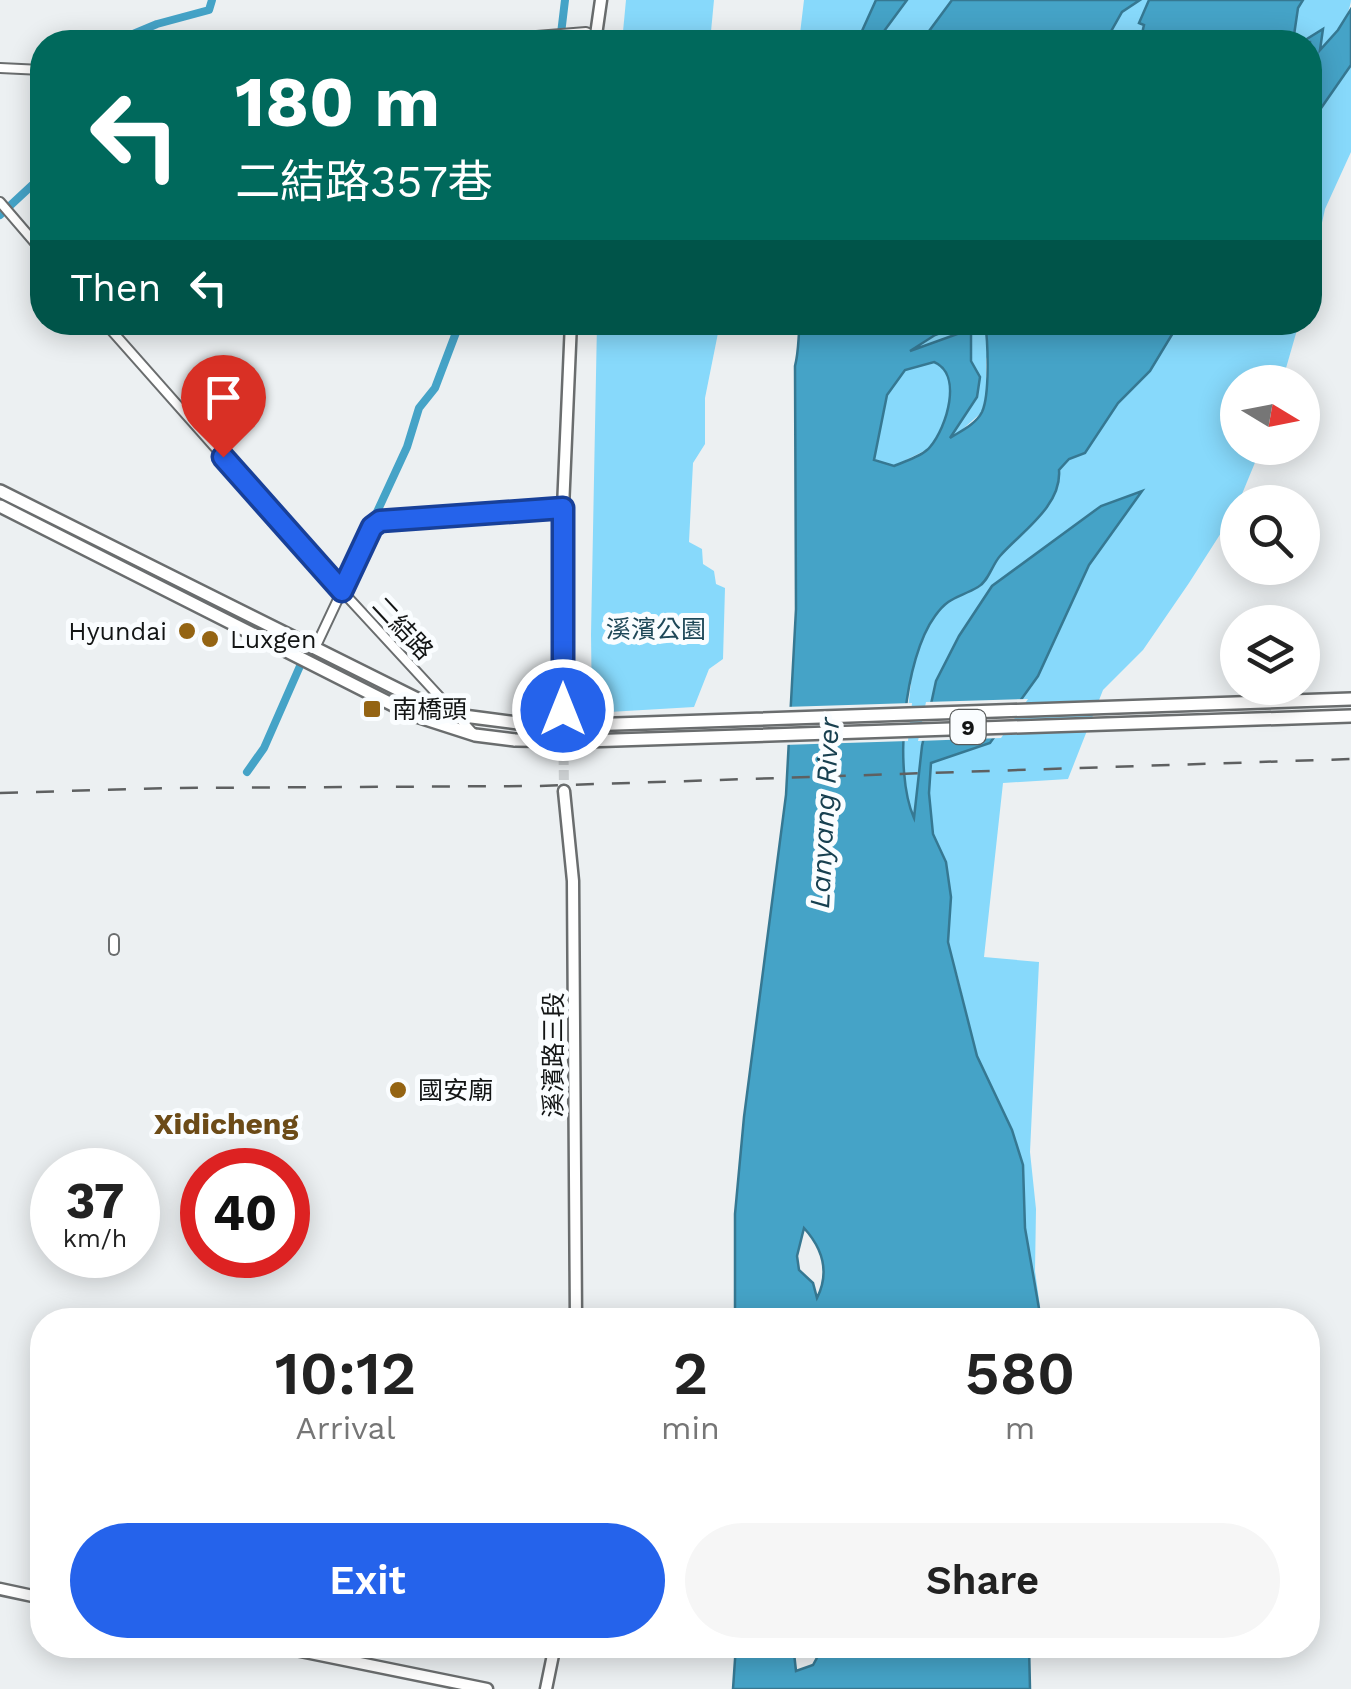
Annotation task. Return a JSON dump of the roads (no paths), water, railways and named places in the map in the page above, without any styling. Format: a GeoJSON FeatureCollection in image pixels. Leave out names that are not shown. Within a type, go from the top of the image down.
{"type":"FeatureCollection","features":[{"type":"Feature","properties":{"kind":"main road","name":"9"},"geometry":{"type":"LineString","coordinates":[[0,491],[38,518],[308,662],[413,715],[475,734],[514,740],[585,741],[1351,716]]}},
{"type":"Feature","properties":{"kind":"main road","name":"9"},"geometry":{"type":"LineString","coordinates":[[0,506],[38,518],[456,715],[518,723],[586,724],[1351,699]]}},
{"type":"Feature","properties":{"kind":"street"},"geometry":{"type":"LineString","coordinates":[[597,30],[600,0]]}},
{"type":"Feature","properties":{"kind":"street"},"geometry":{"type":"LineString","coordinates":[[0,68],[30,69]]}},
{"type":"Feature","properties":{"kind":"street"},"geometry":{"type":"LineString","coordinates":[[4,208],[30,238]]}},
{"type":"Feature","properties":{"kind":"street","name":"二結路"},"geometry":{"type":"LineString","coordinates":[[116,335],[342,591],[475,734]]}},
{"type":"Feature","properties":{"kind":"street"},"geometry":{"type":"LineString","coordinates":[[563,710],[563,508],[570,335]]}},
{"type":"Feature","properties":{"kind":"street"},"geometry":{"type":"LineString","coordinates":[[308,662],[370,523],[563,508]]}},
{"type":"Feature","properties":{"kind":"street","name":"溪濱路三段"},"geometry":{"type":"LineString","coordinates":[[564,790],[573,880],[576,1308]]}},
{"type":"Feature","properties":{"kind":"street"},"geometry":{"type":"LineString","coordinates":[[114,939],[114,950]]}},
{"type":"Feature","properties":{"kind":"street"},"geometry":{"type":"LineString","coordinates":[[0,1590],[30,1596]]}},
{"type":"Feature","properties":{"kind":"street"},"geometry":{"type":"LineString","coordinates":[[335,1658],[487,1689]]}},
{"type":"Feature","properties":{"kind":"street"},"geometry":{"type":"LineString","coordinates":[[546,1689],[552,1658]]}},
{"type":"Feature","properties":{"kind":"water"},"geometry":{"type":"Polygon","coordinates":[[[876,0],[907,0],[885,30],[862,30],[876,0]]]}},
{"type":"Feature","properties":{"kind":"water"},"geometry":{"type":"Polygon","coordinates":[[[952,0],[1140,0],[1122,12],[1112,30],[930,30],[952,0]]]}},
{"type":"Feature","properties":{"kind":"water"},"geometry":{"type":"Polygon","coordinates":[[[1149,0],[1303,0],[1295,30],[1143,30],[1144,25],[1139,23],[1149,0]]]}},
{"type":"Feature","properties":{"kind":"water"},"geometry":{"type":"Polygon","coordinates":[[[1351,9],[1351,65],[1322,107],[1322,48],[1351,9]]]}},
{"type":"Feature","properties":{"kind":"water","name":"Lanyang River"},"geometry":{"type":"Polygon","coordinates":[[[799,335],[935,335],[910,351],[954,335],[971,335],[971,361],[980,377],[977,397],[950,438],[976,420],[985,404],[986,335],[1172,335],[1150,371],[1118,403],[1085,453],[1069,459],[1059,470],[1054,495],[1038,518],[1000,556],[981,585],[950,601],[935,616],[916,659],[905,715],[904,773],[914,818],[922,746],[936,681],[959,636],[992,586],[1101,506],[1142,491],[1089,565],[1038,676],[990,743],[931,763],[933,834],[946,862],[951,897],[948,942],[977,1056],[1012,1130],[1023,1165],[1025,1228],[1039,1308],[735,1308],[735,1214],[744,1117],[786,795],[796,609],[799,335]],[[934,362],[905,370],[887,395],[874,460],[894,466],[930,447],[942,427],[949,402],[950,389],[943,368],[934,362]],[[804,1228],[797,1256],[799,1270],[813,1283],[817,1298],[824,1270],[816,1244],[804,1228]]]}},
{"type":"Feature","properties":{"kind":"water"},"geometry":{"type":"Polygon","coordinates":[[[735,1658],[795,1658],[796,1671],[813,1665],[817,1658],[1029,1658],[1030,1689],[733,1689],[735,1658]]]}},
{"type":"Feature","properties":{"kind":"waterway"},"geometry":{"type":"LineString","coordinates":[[143,30],[209,10],[212,0]]}},
{"type":"Feature","properties":{"kind":"waterway"},"geometry":{"type":"LineString","coordinates":[[561,30],[565,0]]}},
{"type":"Feature","properties":{"kind":"waterway"},"geometry":{"type":"LineString","coordinates":[[0,215],[30,187]]}},
{"type":"Feature","properties":{"kind":"waterway"},"geometry":{"type":"LineString","coordinates":[[377,512],[407,447],[419,408],[435,388],[455,335]]}},
{"type":"Feature","properties":{"kind":"waterway"},"geometry":{"type":"LineString","coordinates":[[247,772],[264,748],[300,666]]}},
{"type":"Feature","properties":{"kind":"tunnel"},"geometry":{"type":"LineString","coordinates":[[563,710],[564,791]]}},
{"type":"Feature","properties":{"kind":"railway"},"geometry":{"type":"LineString","coordinates":[[0,793],[537,786],[1351,759]]}},
{"type":"Feature","properties":{"kind":"place","name":"Hyundai"},"geometry":{"type":"Point","coordinates":[187,631]}},
{"type":"Feature","properties":{"kind":"place","name":"Luxgen"},"geometry":{"type":"Point","coordinates":[210,639]}},
{"type":"Feature","properties":{"kind":"place","name":"南橋頭"},"geometry":{"type":"Point","coordinates":[372,709]}},
{"type":"Feature","properties":{"kind":"place","name":"國安廟"},"geometry":{"type":"Point","coordinates":[398,1090]}},
{"type":"Feature","properties":{"kind":"district","name":"Xidicheng"},"geometry":{"type":"Point","coordinates":[226,1124]}},
{"type":"Feature","properties":{"kind":"park label","name":"溪濱公園"},"geometry":{"type":"Point","coordinates":[656,629]}}]}
